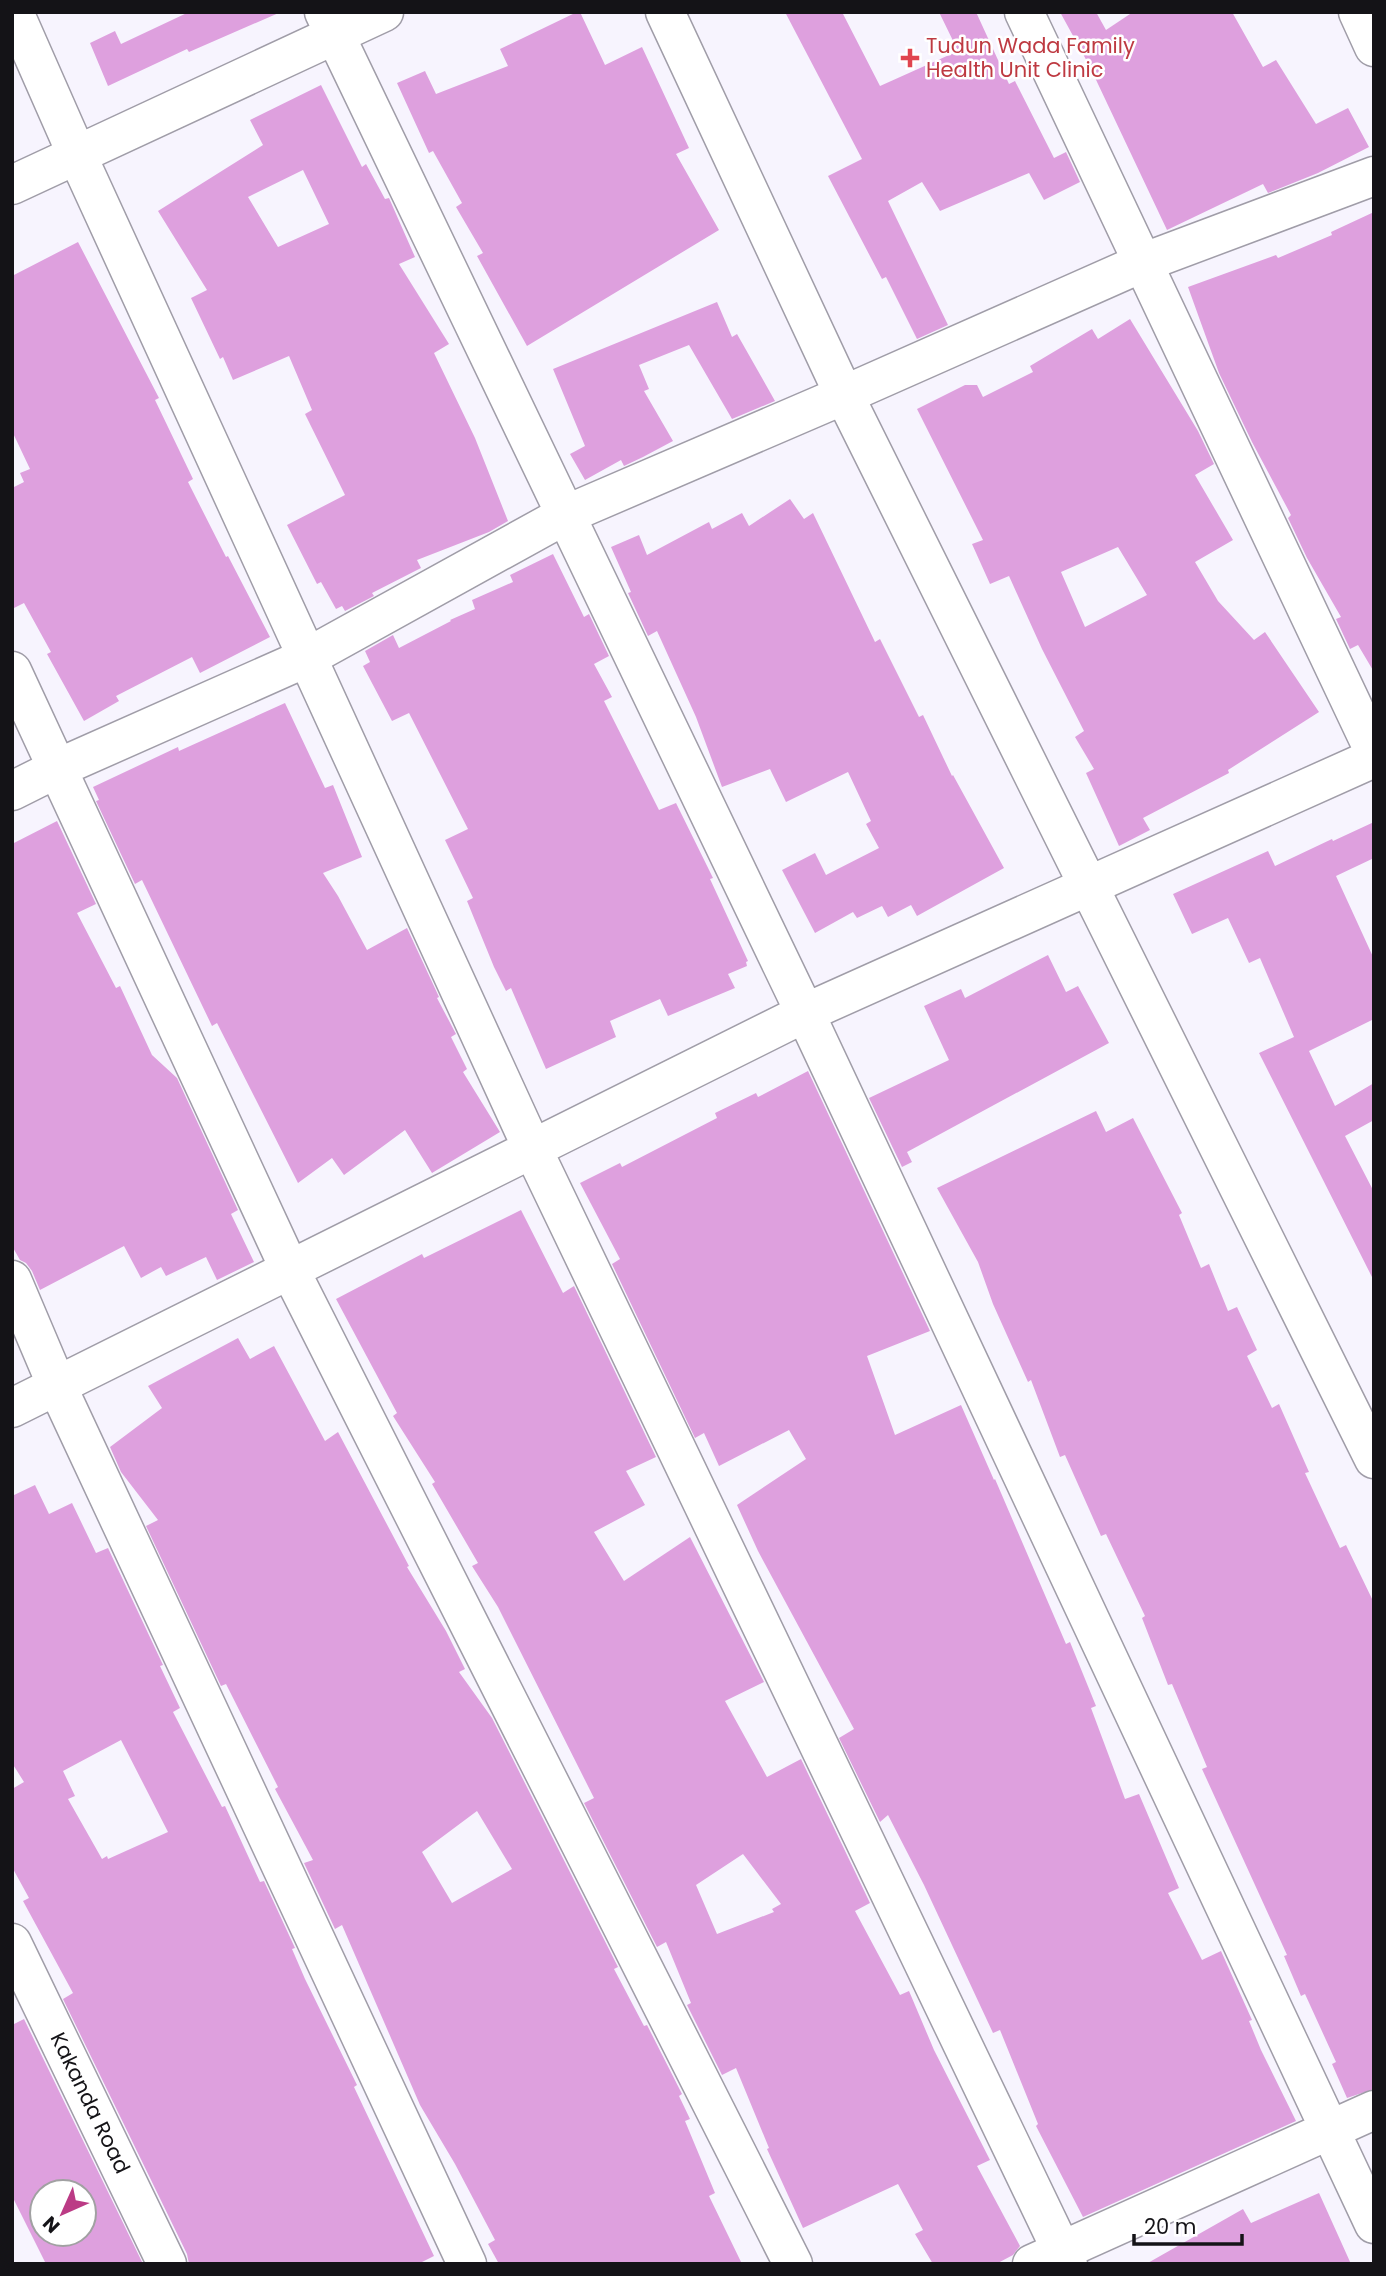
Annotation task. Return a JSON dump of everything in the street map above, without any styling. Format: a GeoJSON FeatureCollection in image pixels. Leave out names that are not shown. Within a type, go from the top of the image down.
{"type":"FeatureCollection","features":[{"type":"Feature","properties":{"kind":"street"},"geometry":{"type":"LineString","coordinates":[[14,12],[76,155],[532,1148],[1054,2259],[1374,2110]]}},
{"type":"Feature","properties":{"kind":"street"},"geometry":{"type":"LineString","coordinates":[[12,185],[76,155],[330,24],[384,12]]}},
{"type":"Feature","properties":{"kind":"street"},"geometry":{"type":"LineString","coordinates":[[665,12],[844,396],[1374,1459]]}},
{"type":"Feature","properties":{"kind":"street"},"geometry":{"type":"LineString","coordinates":[[1024,12],[1374,751]]}},
{"type":"Feature","properties":{"kind":"street"},"geometry":{"type":"LineString","coordinates":[[1358,12],[1374,47]]}},
{"type":"Feature","properties":{"kind":"street"},"geometry":{"type":"LineString","coordinates":[[330,24],[804,1013],[1374,2224]]}},
{"type":"Feature","properties":{"kind":"street"},"geometry":{"type":"LineString","coordinates":[[12,791],[307,657],[565,515],[844,396],[1142,263],[1374,176]]}},
{"type":"Feature","properties":{"kind":"street"},"geometry":{"type":"LineString","coordinates":[[12,671],[290,1270],[793,2264]]}},
{"type":"Feature","properties":{"kind":"street"},"geometry":{"type":"LineString","coordinates":[[12,1408],[804,1013],[1374,758]]}},
{"type":"Feature","properties":{"kind":"street"},"geometry":{"type":"LineString","coordinates":[[12,1280],[57,1386],[467,2264]]}},
{"type":"Feature","properties":{"kind":"street","name":"Kakanda Road"},"geometry":{"type":"LineString","coordinates":[[12,1943],[167,2264]]}},
{"type":"Feature","properties":{"kind":"building"},"geometry":{"type":"Polygon","coordinates":[[[189,12],[281,12],[189,52],[187,49],[108,86],[90,43],[115,31],[121,44],[189,12]]]}},
{"type":"Feature","properties":{"kind":"building"},"geometry":{"type":"Polygon","coordinates":[[[580,12],[605,65],[642,47],[689,148],[676,154],[719,230],[527,346],[477,256],[483,253],[456,207],[462,203],[433,151],[429,153],[397,83],[425,71],[436,94],[508,66],[500,49],[580,12]]]}},
{"type":"Feature","properties":{"kind":"building"},"geometry":{"type":"Polygon","coordinates":[[[785,12],[842,12],[880,86],[958,51],[939,12],[976,12],[1009,84],[1015,81],[1054,158],[1066,152],[1080,182],[1044,200],[1029,173],[940,211],[922,182],[888,201],[948,325],[917,339],[886,277],[882,279],[828,176],[862,159],[785,12]]]}},
{"type":"Feature","properties":{"kind":"building"},"geometry":{"type":"Polygon","coordinates":[[[1060,12],[1096,12],[1106,30],[1133,12],[1232,12],[1263,67],[1276,60],[1316,124],[1348,108],[1369,147],[1318,173],[1268,193],[1263,184],[1167,230],[1089,65],[1060,12]]]}},
{"type":"Feature","properties":{"kind":"building"},"geometry":{"type":"Polygon","coordinates":[[[321,85],[362,167],[366,164],[385,199],[389,198],[415,257],[399,264],[449,344],[434,353],[475,438],[508,521],[489,532],[417,560],[421,568],[372,593],[374,596],[345,611],[342,606],[336,609],[321,582],[317,584],[287,525],[345,495],[305,414],[312,410],[289,356],[233,380],[191,298],[207,290],[158,211],[263,145],[250,120],[321,85]],[[303,170],[248,197],[278,247],[329,224],[303,170]]]}},
{"type":"Feature","properties":{"kind":"building"},"geometry":{"type":"Polygon","coordinates":[[[1374,212],[1374,672],[1358,645],[1350,649],[1336,619],[1341,617],[1307,558],[1288,518],[1291,515],[1219,373],[1188,287],[1276,255],[1278,258],[1332,235],[1331,232],[1374,212]]]}},
{"type":"Feature","properties":{"kind":"building"},"geometry":{"type":"Polygon","coordinates":[[[78,242],[159,398],[155,400],[193,479],[188,482],[270,637],[200,673],[192,657],[116,696],[119,701],[84,721],[47,654],[51,652],[24,603],[12,609],[12,488],[24,482],[20,473],[30,469],[12,431],[12,276],[78,242]]]}},
{"type":"Feature","properties":{"kind":"building"},"geometry":{"type":"Polygon","coordinates":[[[717,302],[732,337],[737,334],[775,401],[732,419],[689,345],[639,365],[649,389],[644,391],[673,441],[624,466],[621,460],[585,480],[570,454],[585,446],[553,369],[717,302]]]}},
{"type":"Feature","properties":{"kind":"building"},"geometry":{"type":"Polygon","coordinates":[[[1130,319],[1198,431],[1214,464],[1195,475],[1233,540],[1195,562],[1218,601],[1254,640],[1265,632],[1319,712],[1228,770],[1229,773],[1143,818],[1150,830],[1119,846],[1086,773],[1094,769],[1075,737],[1084,731],[1009,576],[990,584],[972,544],[983,540],[917,409],[965,385],[977,385],[983,397],[1033,372],[1030,366],[1092,329],[1098,339],[1130,319]],[[1118,547],[1061,572],[1085,627],[1147,595],[1118,547]]]}},
{"type":"Feature","properties":{"kind":"building"},"geometry":{"type":"Polygon","coordinates":[[[790,499],[804,519],[813,513],[875,642],[880,639],[919,717],[923,715],[952,776],[1004,868],[917,916],[911,905],[888,917],[882,906],[857,918],[853,912],[815,933],[782,870],[815,853],[826,875],[879,848],[866,824],[871,821],[848,772],[786,802],[770,769],[722,787],[696,717],[657,631],[648,636],[611,547],[639,535],[647,555],[709,522],[712,529],[742,513],[749,526],[790,499]]]}},
{"type":"Feature","properties":{"kind":"building"},"geometry":{"type":"Polygon","coordinates":[[[553,554],[584,617],[589,614],[609,656],[594,664],[612,697],[604,701],[659,810],[676,803],[713,878],[710,879],[748,961],[747,966],[728,974],[735,988],[668,1016],[660,999],[610,1021],[616,1037],[546,1069],[511,988],[506,991],[494,967],[467,901],[473,898],[445,840],[468,829],[409,713],[392,721],[363,666],[370,662],[365,651],[393,635],[399,648],[475,609],[472,600],[513,582],[510,575],[553,554]]]}},
{"type":"Feature","properties":{"kind":"building"},"geometry":{"type":"Polygon","coordinates":[[[285,703],[325,788],[333,785],[362,857],[323,873],[367,950],[407,928],[439,997],[437,998],[456,1034],[451,1037],[467,1069],[463,1072],[500,1132],[432,1173],[405,1130],[344,1175],[332,1158],[298,1183],[217,1023],[212,1026],[142,880],[135,884],[96,801],[99,800],[93,787],[178,747],[179,751],[285,703]]]}},
{"type":"Feature","properties":{"kind":"building"},"geometry":{"type":"Polygon","coordinates":[[[57,821],[96,904],[77,913],[116,988],[120,986],[152,1055],[177,1078],[238,1210],[231,1214],[254,1262],[217,1280],[206,1257],[166,1276],[161,1267],[141,1278],[124,1246],[40,1290],[32,1271],[20,1260],[12,1246],[12,844],[57,821]]]}},
{"type":"Feature","properties":{"kind":"building"},"geometry":{"type":"Polygon","coordinates":[[[1374,822],[1374,858],[1336,876],[1374,959],[1374,1019],[1309,1051],[1335,1106],[1374,1083],[1374,1120],[1345,1136],[1374,1192],[1374,1281],[1259,1053],[1294,1037],[1260,958],[1249,963],[1228,918],[1192,934],[1173,894],[1268,851],[1275,866],[1374,822]]]}},
{"type":"Feature","properties":{"kind":"building"},"geometry":{"type":"Polygon","coordinates":[[[1048,955],[1066,992],[1078,986],[1109,1043],[907,1152],[912,1162],[902,1167],[869,1098],[949,1060],[924,1006],[961,989],[965,998],[1048,955]]]}},
{"type":"Feature","properties":{"kind":"building"},"geometry":{"type":"Polygon","coordinates":[[[808,1071],[930,1331],[867,1356],[895,1435],[961,1405],[1066,1644],[1070,1642],[1096,1706],[1091,1708],[1125,1799],[1139,1794],[1179,1888],[1168,1893],[1202,1960],[1221,1951],[1252,2020],[1249,2021],[1261,2050],[1296,2121],[1083,2217],[1036,2126],[1038,2124],[1000,2030],[993,2033],[888,1815],[880,1822],[839,1738],[854,1729],[758,1551],[737,1505],[806,1459],[789,1430],[719,1466],[704,1433],[695,1438],[612,1264],[620,1259],[580,1183],[620,1163],[622,1167],[717,1118],[715,1113],[756,1093],[758,1097],[808,1071]]]}},
{"type":"Feature","properties":{"kind":"building"},"geometry":{"type":"Polygon","coordinates":[[[1096,1111],[1106,1132],[1133,1118],[1182,1213],[1179,1215],[1201,1268],[1209,1264],[1228,1311],[1237,1307],[1257,1350],[1247,1356],[1272,1408],[1279,1404],[1309,1472],[1305,1473],[1340,1548],[1346,1545],[1374,1603],[1374,2089],[1347,2098],[1332,2064],[1336,2062],[1305,1994],[1301,1996],[1284,1956],[1287,1955],[1202,1769],[1207,1767],[1172,1684],[1168,1685],[1142,1618],[1145,1616],[1106,1534],[1101,1536],[1065,1455],[1060,1457],[1031,1380],[1028,1382],[993,1304],[978,1262],[937,1188],[1096,1111]]]}},
{"type":"Feature","properties":{"kind":"building"},"geometry":{"type":"Polygon","coordinates":[[[521,1210],[563,1293],[574,1286],[656,1457],[626,1471],[645,1505],[594,1532],[624,1581],[690,1537],[764,1682],[725,1701],[767,1777],[801,1759],[870,1903],[855,1911],[900,1995],[909,1991],[934,2050],[990,2160],[977,2166],[1020,2246],[1013,2255],[996,2264],[933,2264],[915,2234],[923,2230],[898,2184],[803,2228],[767,2149],[769,2148],[736,2068],[722,2075],[687,2005],[691,2003],[666,1942],[657,1947],[584,1803],[594,1798],[498,1607],[472,1566],[478,1563],[432,1484],[435,1482],[393,1416],[397,1413],[336,1299],[422,1254],[424,1258],[521,1210]],[[743,1854],[696,1885],[717,1934],[774,1912],[772,1909],[781,1904],[743,1854]]]}},
{"type":"Feature","properties":{"kind":"building"},"geometry":{"type":"Polygon","coordinates":[[[238,1338],[250,1359],[274,1346],[325,1441],[338,1432],[409,1566],[407,1567],[446,1631],[465,1669],[459,1672],[492,1718],[618,1967],[614,1969],[644,2026],[647,2025],[682,2094],[679,2096],[690,2119],[685,2121],[715,2193],[709,2196],[742,2264],[499,2264],[488,2244],[495,2240],[420,2105],[342,1925],[335,1929],[304,1863],[313,1860],[275,1789],[278,1787],[226,1684],[221,1686],[146,1526],[158,1520],[121,1472],[110,1447],[162,1408],[148,1386],[238,1338]],[[477,1811],[422,1852],[452,1903],[512,1869],[477,1811]]]}},
{"type":"Feature","properties":{"kind":"building"},"geometry":{"type":"Polygon","coordinates":[[[35,1485],[49,1514],[72,1503],[96,1553],[108,1548],[163,1665],[160,1666],[180,1708],[173,1712],[222,1807],[225,1806],[260,1882],[264,1881],[295,1948],[292,1949],[305,1979],[357,2085],[354,2087],[434,2256],[418,2264],[189,2264],[187,2254],[63,1999],[73,1993],[23,1901],[29,1898],[12,1867],[12,1789],[24,1782],[12,1763],[12,1496],[35,1485]],[[121,1740],[63,1771],[75,1796],[68,1799],[102,1859],[107,1856],[108,1859],[168,1832],[121,1740]]]}},
{"type":"Feature","properties":{"kind":"building"},"geometry":{"type":"Polygon","coordinates":[[[24,2019],[143,2264],[46,2264],[38,2248],[98,2248],[98,2178],[28,2178],[28,2228],[12,2196],[12,2025],[24,2019]]]}},
{"type":"Feature","properties":{"kind":"building"},"geometry":{"type":"Polygon","coordinates":[[[1319,2193],[1351,2264],[1146,2264],[1243,2209],[1251,2223],[1319,2193]]]}},
{"type":"Feature","properties":{"kind":"place","name":"Tudun Wada Family Health Unit Clinic"},"geometry":{"type":"Point","coordinates":[910,58]}}]}
